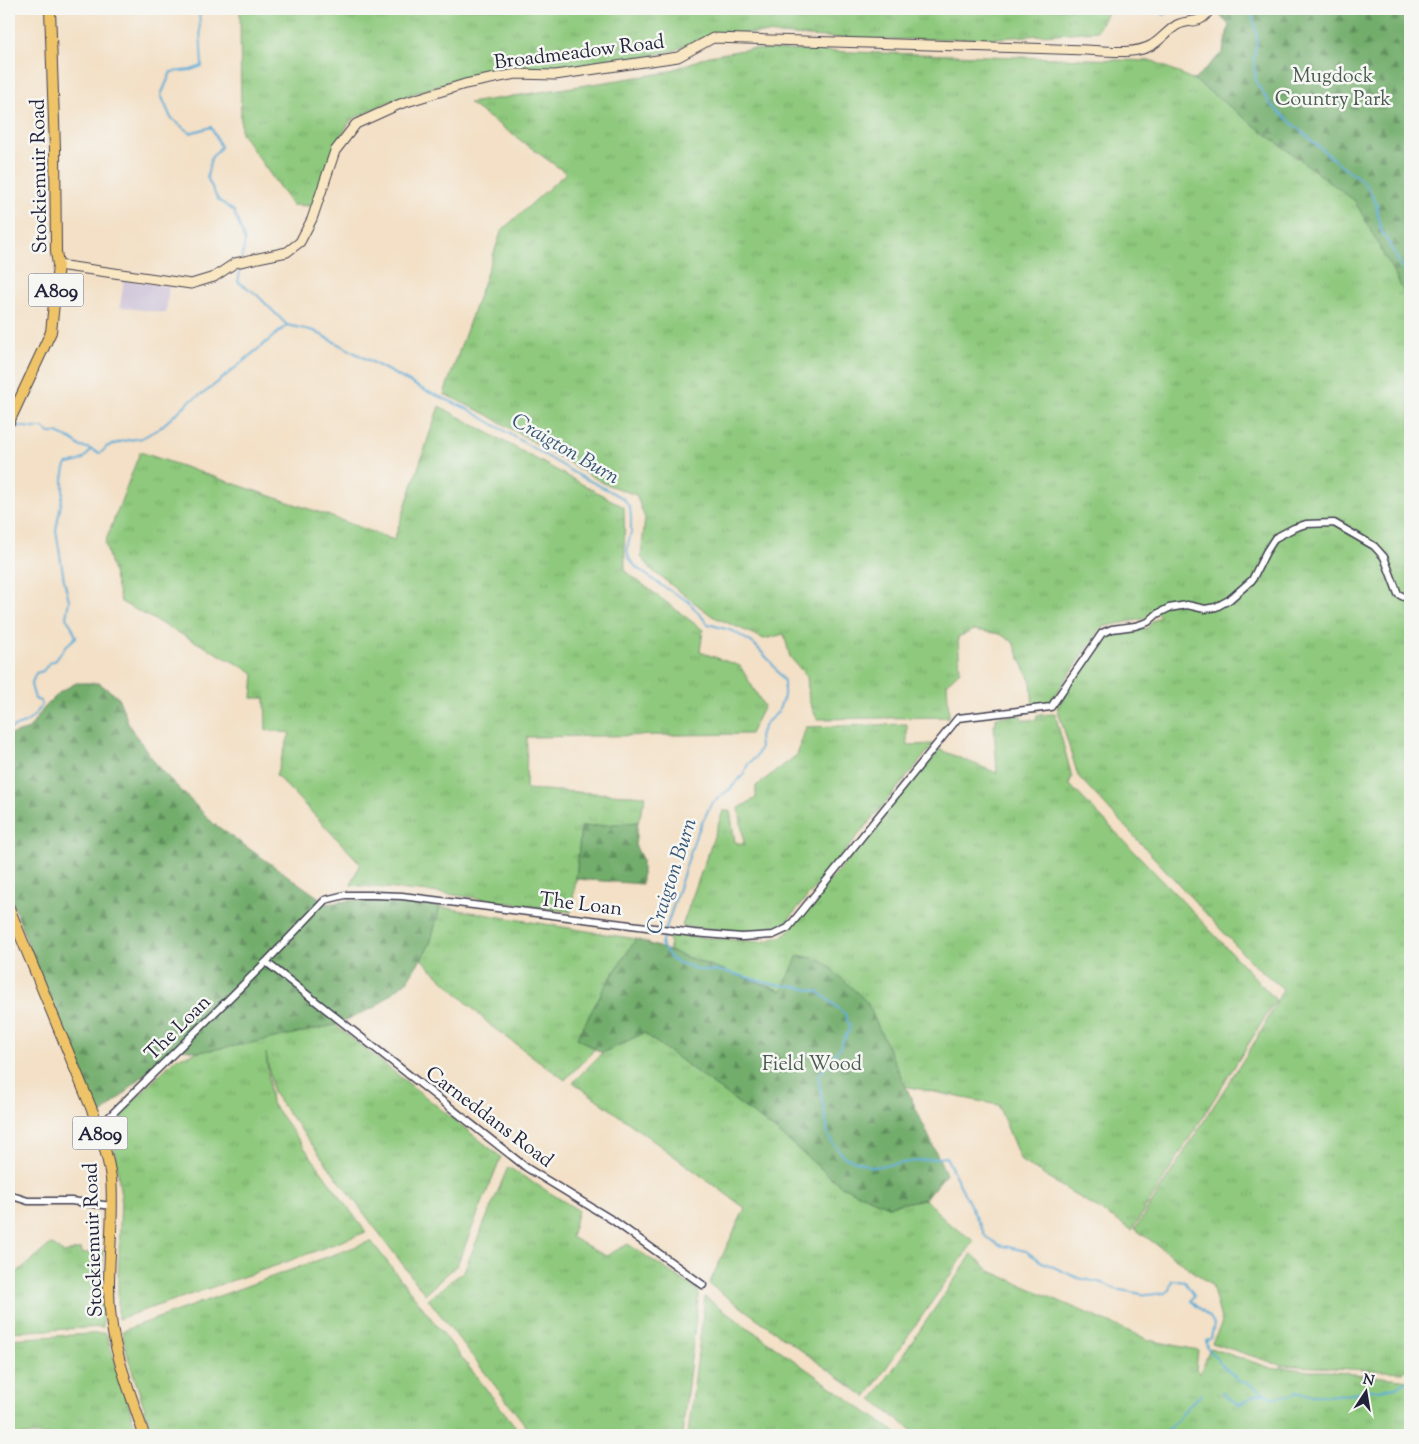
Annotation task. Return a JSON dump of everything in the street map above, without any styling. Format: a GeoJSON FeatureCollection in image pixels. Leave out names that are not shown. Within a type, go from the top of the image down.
{"type":"FeatureCollection","features":[{"type":"Feature","properties":{"kind":"main road","name":"Stockiemuir Road"},"geometry":{"type":"LineString","coordinates":[[9,422],[52,332],[58,265],[56,251],[55,140],[50,9]]}},
{"type":"Feature","properties":{"kind":"main road","name":"Stockiemuir Road"},"geometry":{"type":"LineString","coordinates":[[9,908],[98,1127],[106,1152],[111,1177],[112,1206],[109,1281],[111,1319],[116,1347],[144,1435]]}},
{"type":"Feature","properties":{"kind":"street","name":"Broadmeadow Road"},"geometry":{"type":"LineString","coordinates":[[58,265],[191,284],[214,277],[235,263],[287,252],[300,242],[312,218],[335,151],[356,124],[400,104],[465,84],[516,74],[555,75],[678,57],[714,38],[1132,51],[1147,48],[1176,26],[1202,19],[1210,9]]}},
{"type":"Feature","properties":{"kind":"street","name":"The Loan"},"geometry":{"type":"LineString","coordinates":[[98,1127],[266,962],[325,900],[345,896],[402,896],[661,929],[742,937],[773,935],[788,928],[958,718],[1051,707],[1102,633],[1112,629],[1136,626],[1148,622],[1157,614],[1169,608],[1187,605],[1204,610],[1216,607],[1229,600],[1252,580],[1275,538],[1306,524],[1334,523],[1374,546],[1384,557],[1398,594],[1410,599]]}},
{"type":"Feature","properties":{"kind":"street","name":"Carneddans Road"},"geometry":{"type":"LineString","coordinates":[[266,962],[526,1168],[614,1221],[703,1285]]}},
{"type":"Feature","properties":{"kind":"street"},"geometry":{"type":"LineString","coordinates":[[9,1195],[28,1201],[71,1201],[112,1206]]}},
{"type":"Feature","properties":{"kind":"shaded area"},"geometry":{"type":"Polygon","coordinates":[[[124,280],[169,286],[166,313],[120,307],[124,280]]]}},
{"type":"Feature","properties":{"kind":"green space"},"geometry":{"type":"Polygon","coordinates":[[[240,9],[1109,9],[1097,31],[998,38],[871,40],[762,33],[712,34],[673,51],[619,62],[537,68],[452,81],[383,104],[351,120],[334,148],[311,206],[292,205],[241,133],[240,9]]]}},
{"type":"Feature","properties":{"kind":"green space"},"geometry":{"type":"Polygon","coordinates":[[[1214,9],[1410,9],[1410,1366],[1402,1372],[1280,1365],[1212,1343],[1222,1323],[1212,1285],[1135,1229],[1261,1032],[1283,989],[1251,962],[1078,776],[1057,707],[1089,653],[1109,632],[1147,628],[1160,616],[1155,611],[1148,618],[1102,627],[1049,704],[1033,706],[1031,683],[1013,642],[1000,634],[974,630],[958,637],[960,671],[947,683],[949,717],[817,719],[809,701],[807,677],[790,657],[784,634],[764,639],[712,616],[654,572],[641,557],[645,518],[636,495],[605,484],[486,414],[444,394],[502,230],[566,173],[469,103],[664,73],[709,56],[749,49],[1153,61],[1194,80],[1223,52],[1229,25],[1214,9]]]}},
{"type":"Feature","properties":{"kind":"green space","name":"Mugdock Country Park"},"geometry":{"type":"Polygon","coordinates":[[[1214,9],[1410,9],[1410,301],[1355,201],[1194,80],[1223,52],[1229,25],[1214,9]]]}},
{"type":"Feature","properties":{"kind":"green space"},"geometry":{"type":"Polygon","coordinates":[[[439,406],[624,507],[625,571],[703,630],[700,652],[740,666],[764,706],[750,734],[527,737],[526,789],[646,796],[638,822],[581,827],[571,912],[441,893],[351,885],[360,863],[276,775],[290,733],[266,730],[265,698],[252,698],[254,673],[121,602],[105,543],[140,452],[327,515],[394,540],[439,406]]]}},
{"type":"Feature","properties":{"kind":"green space"},"geometry":{"type":"Polygon","coordinates":[[[76,683],[99,683],[118,697],[130,727],[159,768],[214,824],[328,904],[370,900],[440,907],[430,944],[407,981],[375,1007],[335,1025],[247,1044],[199,1052],[174,1047],[102,1114],[98,1112],[31,953],[9,893],[9,735],[29,729],[44,708],[60,692],[76,683]]]}},
{"type":"Feature","properties":{"kind":"green space"},"geometry":{"type":"Polygon","coordinates":[[[1055,714],[1072,777],[1069,784],[1276,1000],[1132,1230],[1021,1161],[998,1105],[905,1086],[867,1002],[783,991],[670,951],[669,935],[763,942],[785,935],[938,749],[997,773],[994,724],[996,724],[996,717],[1020,715],[1023,720],[1036,720],[1037,715],[1055,714]]]}},
{"type":"Feature","properties":{"kind":"green space"},"geometry":{"type":"Polygon","coordinates":[[[907,724],[907,745],[934,744],[783,926],[769,932],[746,933],[682,926],[723,811],[730,811],[735,842],[744,844],[739,808],[756,798],[756,786],[797,755],[806,727],[907,724]]]}},
{"type":"Feature","properties":{"kind":"green space"},"geometry":{"type":"Polygon","coordinates":[[[638,822],[635,845],[642,859],[642,884],[576,879],[581,827],[638,822]]]}},
{"type":"Feature","properties":{"kind":"green space"},"geometry":{"type":"Polygon","coordinates":[[[440,907],[636,939],[604,988],[578,1038],[595,1049],[565,1080],[491,1026],[421,959],[430,944],[440,907]]]}},
{"type":"Feature","properties":{"kind":"green space","name":"Field Wood"},"geometry":{"type":"Polygon","coordinates":[[[636,939],[782,991],[798,955],[822,960],[867,1002],[946,1174],[925,1199],[888,1206],[841,1186],[784,1137],[644,1033],[602,1053],[577,1038],[604,988],[636,939]]]}},
{"type":"Feature","properties":{"kind":"green space"},"geometry":{"type":"Polygon","coordinates":[[[335,1025],[501,1157],[457,1265],[425,1294],[273,1093],[266,1053],[271,1102],[366,1232],[278,1265],[118,1319],[121,1196],[111,1124],[176,1058],[335,1025]]]}},
{"type":"Feature","properties":{"kind":"green space"},"geometry":{"type":"Polygon","coordinates":[[[644,1033],[784,1137],[841,1186],[888,1206],[925,1199],[946,1221],[974,1241],[866,1397],[709,1284],[745,1208],[573,1082],[602,1053],[644,1033]]]}},
{"type":"Feature","properties":{"kind":"green space"},"geometry":{"type":"Polygon","coordinates":[[[508,1167],[578,1210],[571,1237],[606,1256],[628,1244],[699,1291],[682,1435],[533,1435],[428,1299],[464,1271],[508,1167]]]}},
{"type":"Feature","properties":{"kind":"green space"},"geometry":{"type":"Polygon","coordinates":[[[371,1241],[522,1435],[153,1435],[128,1357],[122,1331],[371,1241]]]}},
{"type":"Feature","properties":{"kind":"green space"},"geometry":{"type":"Polygon","coordinates":[[[51,1244],[64,1253],[81,1249],[83,1254],[103,1250],[103,1327],[9,1332],[9,1266],[15,1274],[51,1244]]]}},
{"type":"Feature","properties":{"kind":"green space"},"geometry":{"type":"Polygon","coordinates":[[[972,1254],[990,1271],[1149,1340],[1198,1350],[1196,1369],[1200,1373],[1210,1348],[1274,1369],[1281,1367],[1410,1380],[1410,1435],[918,1435],[872,1400],[972,1254]]]}},
{"type":"Feature","properties":{"kind":"green space"},"geometry":{"type":"Polygon","coordinates":[[[705,1297],[899,1435],[688,1435],[705,1297]]]}},
{"type":"Feature","properties":{"kind":"green space"},"geometry":{"type":"Polygon","coordinates":[[[106,1333],[138,1435],[9,1435],[9,1339],[106,1333]]]}},
{"type":"Feature","properties":{"kind":"waterway","name":"Craigton Burn"},"geometry":{"type":"LineString","coordinates":[[199,9],[202,66],[191,70],[171,72],[161,95],[171,118],[190,133],[211,127],[221,147],[211,158],[207,177],[218,200],[234,211],[245,241],[242,258]]}},
{"type":"Feature","properties":{"kind":"waterway"},"geometry":{"type":"LineString","coordinates":[[1159,9],[1164,15],[1173,10],[1187,12],[1193,9]]}},
{"type":"Feature","properties":{"kind":"waterway"},"geometry":{"type":"LineString","coordinates":[[1248,9],[1254,20],[1257,39],[1254,61],[1256,82],[1271,105],[1333,159],[1365,183],[1376,203],[1380,228],[1410,282]]}},
{"type":"Feature","properties":{"kind":"waterway","name":"Craigton Burn"},"geometry":{"type":"LineString","coordinates":[[241,266],[238,282],[255,293],[287,325],[314,331],[426,391],[468,409],[578,475],[624,499],[630,508],[631,517],[631,532],[627,549],[629,559],[637,568],[662,586],[688,601],[708,624],[733,631],[754,644],[770,661],[784,681],[784,696],[778,712],[766,723],[759,736],[760,748],[756,757],[748,764],[743,775],[730,789],[711,804],[695,838],[661,944],[672,960],[699,970],[728,972],[771,984],[819,992],[845,1014],[850,1028],[839,1049],[818,1076],[829,1138],[844,1157],[873,1167],[946,1157],[986,1237],[999,1245],[1026,1251],[1040,1261],[1078,1278],[1103,1283],[1115,1289],[1147,1295],[1165,1293],[1169,1290],[1172,1280],[1185,1282],[1194,1295],[1191,1301],[1210,1317],[1214,1324],[1211,1338],[1206,1341],[1207,1347],[1218,1361],[1238,1380],[1251,1385],[1271,1397],[1292,1396],[1296,1392],[1308,1395],[1340,1396],[1365,1390],[1396,1387],[1410,1379]]}},
{"type":"Feature","properties":{"kind":"waterway"},"geometry":{"type":"LineString","coordinates":[[15,426],[43,428],[50,433],[57,433],[72,440],[81,447],[100,453],[106,447],[123,441],[142,438],[160,428],[190,401],[207,391],[286,326]]}},
{"type":"Feature","properties":{"kind":"waterway"},"geometry":{"type":"LineString","coordinates":[[9,730],[25,723],[37,712],[42,704],[35,699],[31,685],[36,673],[43,671],[49,663],[56,660],[65,647],[76,637],[66,618],[69,600],[56,530],[63,493],[65,468],[67,464],[83,459],[91,450]]}},
{"type":"Feature","properties":{"kind":"waterway"},"geometry":{"type":"LineString","coordinates":[[1222,1392],[1226,1397],[1240,1404],[1256,1395],[1267,1395]]}},
{"type":"Feature","properties":{"kind":"waterway"},"geometry":{"type":"LineString","coordinates":[[1163,1435],[1188,1406],[1202,1394]]}}]}
